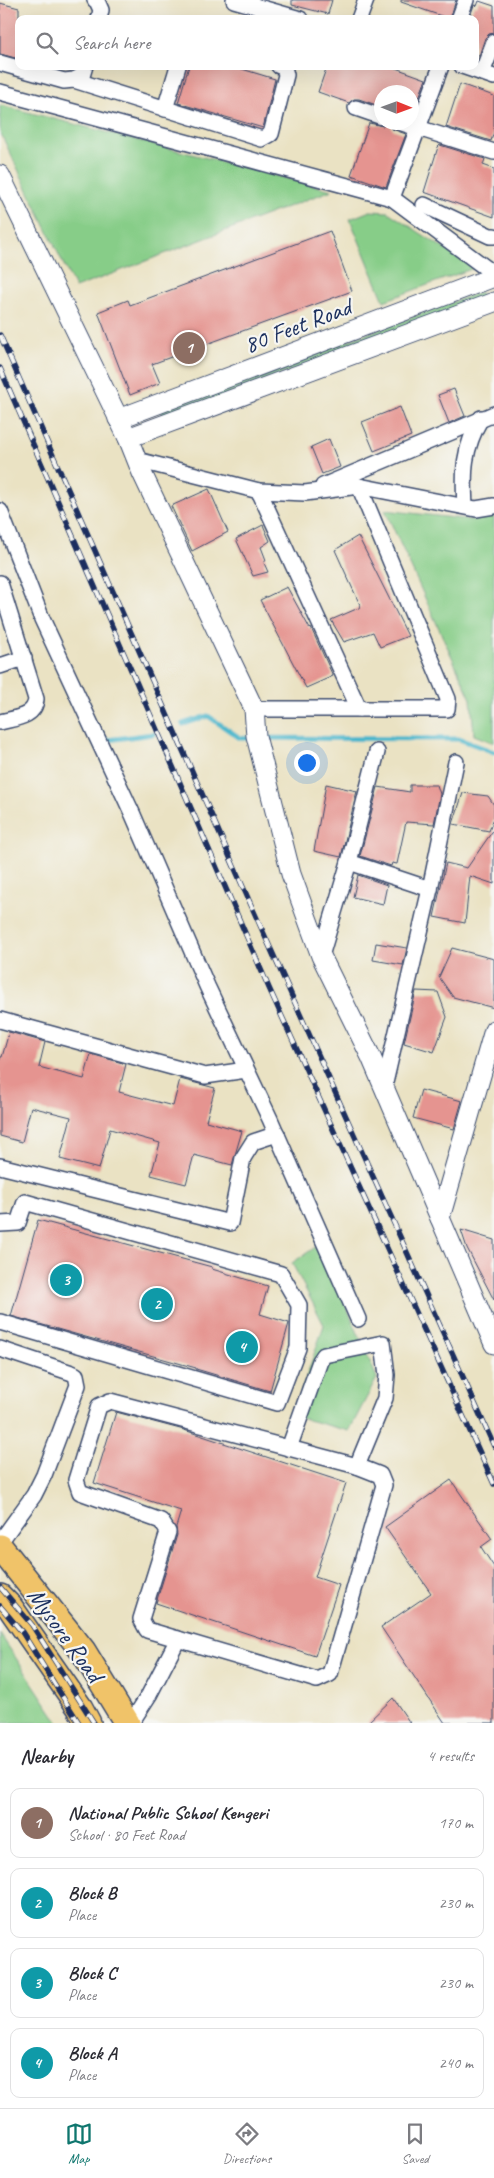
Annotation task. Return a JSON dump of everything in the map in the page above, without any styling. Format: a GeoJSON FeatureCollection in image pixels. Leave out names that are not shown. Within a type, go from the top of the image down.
{"type":"FeatureCollection","features":[{"type":"Feature","properties":{"kind":"highway","name":"Mysore Road"},"geometry":{"type":"LineString","coordinates":[[0,1547],[83,1651],[127,1723]]}},
{"type":"Feature","properties":{"kind":"highway","name":"Mysore Road"},"geometry":{"type":"LineString","coordinates":[[0,1597],[10,1607],[80,1708],[88,1723]]}},
{"type":"Feature","properties":{"kind":"street"},"geometry":{"type":"LineString","coordinates":[[95,0],[101,10],[100,15]]}},
{"type":"Feature","properties":{"kind":"street"},"geometry":{"type":"LineString","coordinates":[[234,0],[286,15]]}},
{"type":"Feature","properties":{"kind":"street"},"geometry":{"type":"LineString","coordinates":[[360,15],[366,0]]}},
{"type":"Feature","properties":{"kind":"street"},"geometry":{"type":"LineString","coordinates":[[460,15],[466,0]]}},
{"type":"Feature","properties":{"kind":"street"},"geometry":{"type":"LineString","coordinates":[[474,70],[488,75],[494,42]]}},
{"type":"Feature","properties":{"kind":"street"},"geometry":{"type":"LineString","coordinates":[[0,63],[15,67]]}},
{"type":"Feature","properties":{"kind":"street"},"geometry":{"type":"LineString","coordinates":[[24,70],[64,82],[82,76],[84,70]]}},
{"type":"Feature","properties":{"kind":"street"},"geometry":{"type":"LineString","coordinates":[[165,109],[177,70]]}},
{"type":"Feature","properties":{"kind":"street"},"geometry":{"type":"LineString","coordinates":[[74,80],[262,139],[271,134],[286,75],[285,70]]}},
{"type":"Feature","properties":{"kind":"street"},"geometry":{"type":"LineString","coordinates":[[419,126],[440,70]]}},
{"type":"Feature","properties":{"kind":"street"},"geometry":{"type":"LineString","coordinates":[[0,92],[392,198],[494,275]]}},
{"type":"Feature","properties":{"kind":"street"},"geometry":{"type":"LineString","coordinates":[[356,108],[374,114]]}},
{"type":"Feature","properties":{"kind":"street"},"geometry":{"type":"LineString","coordinates":[[419,129],[494,152]]}},
{"type":"Feature","properties":{"kind":"street"},"geometry":{"type":"LineString","coordinates":[[392,198],[418,130]]}},
{"type":"Feature","properties":{"kind":"street"},"geometry":{"type":"LineString","coordinates":[[0,174],[128,438],[254,710],[258,741],[291,874],[321,956],[371,1057],[494,1344]]}},
{"type":"Feature","properties":{"kind":"street"},"geometry":{"type":"LineString","coordinates":[[424,204],[490,236],[494,236]]}},
{"type":"Feature","properties":{"kind":"street","name":"80 Feet Road"},"geometry":{"type":"LineString","coordinates":[[118,419],[494,275]]}},
{"type":"Feature","properties":{"kind":"street","name":"80 Feet Road"},"geometry":{"type":"LineString","coordinates":[[128,438],[494,302]]}},
{"type":"Feature","properties":{"kind":"street"},"geometry":{"type":"LineString","coordinates":[[305,493],[487,416]]}},
{"type":"Feature","properties":{"kind":"street"},"geometry":{"type":"LineString","coordinates":[[465,506],[464,474],[470,437],[487,416]]}},
{"type":"Feature","properties":{"kind":"street"},"geometry":{"type":"LineString","coordinates":[[137,460],[259,491],[305,493],[359,486],[476,509],[494,506]]}},
{"type":"Feature","properties":{"kind":"street"},"geometry":{"type":"LineString","coordinates":[[254,710],[447,709],[448,699],[359,486]]}},
{"type":"Feature","properties":{"kind":"street"},"geometry":{"type":"LineString","coordinates":[[259,491],[360,709]]}},
{"type":"Feature","properties":{"kind":"street"},"geometry":{"type":"LineString","coordinates":[[0,511],[42,619],[125,797],[207,986],[277,1134],[358,1319]]}},
{"type":"Feature","properties":{"kind":"street"},"geometry":{"type":"LineString","coordinates":[[0,584],[36,699],[36,707],[29,714],[0,722]]}},
{"type":"Feature","properties":{"kind":"street"},"geometry":{"type":"LineString","coordinates":[[0,666],[24,658]]}},
{"type":"Feature","properties":{"kind":"street"},"geometry":{"type":"LineString","coordinates":[[321,956],[349,862],[377,752]]}},
{"type":"Feature","properties":{"kind":"street"},"geometry":{"type":"LineString","coordinates":[[384,1087],[430,888],[456,762]]}},
{"type":"Feature","properties":{"kind":"street"},"geometry":{"type":"LineString","coordinates":[[349,862],[430,888]]}},
{"type":"Feature","properties":{"kind":"street"},"geometry":{"type":"LineString","coordinates":[[0,1020],[205,1076],[246,1070]]}},
{"type":"Feature","properties":{"kind":"street"},"geometry":{"type":"LineString","coordinates":[[440,1218],[494,1030]]}},
{"type":"Feature","properties":{"kind":"street"},"geometry":{"type":"LineString","coordinates":[[0,1166],[230,1223],[243,1158],[252,1142],[277,1134]]}},
{"type":"Feature","properties":{"kind":"street"},"geometry":{"type":"LineString","coordinates":[[0,1224],[18,1223],[24,1202],[280,1274],[299,1305],[298,1348],[277,1403],[0,1322]]}},
{"type":"Feature","properties":{"kind":"street"},"geometry":{"type":"LineString","coordinates":[[289,1448],[320,1361],[324,1356],[382,1343],[387,1375],[385,1398],[357,1466]]}},
{"type":"Feature","properties":{"kind":"street"},"geometry":{"type":"LineString","coordinates":[[0,1349],[72,1373],[76,1375],[78,1385],[44,1475],[34,1494],[0,1542]]}},
{"type":"Feature","properties":{"kind":"street"},"geometry":{"type":"LineString","coordinates":[[110,1401],[357,1466],[380,1474],[384,1485],[330,1674],[317,1680],[147,1630],[141,1619],[168,1532],[161,1521],[80,1492],[76,1480],[99,1406],[110,1401]]}},
{"type":"Feature","properties":{"kind":"street"},"geometry":{"type":"LineString","coordinates":[[131,1723],[149,1695],[178,1639]]}},
{"type":"Feature","properties":{"kind":"green space"},"geometry":{"type":"Polygon","coordinates":[[[0,105],[332,190],[75,288],[0,132],[0,105]]]}},
{"type":"Feature","properties":{"kind":"green space"},"geometry":{"type":"Polygon","coordinates":[[[370,211],[388,212],[474,268],[384,301],[350,219],[370,211]]]}},
{"type":"Feature","properties":{"kind":"green space"},"geometry":{"type":"Polygon","coordinates":[[[480,292],[483,300],[164,418],[161,410],[480,292]]]}},
{"type":"Feature","properties":{"kind":"green space"},"geometry":{"type":"Polygon","coordinates":[[[385,510],[471,520],[494,516],[494,743],[474,735],[471,699],[385,510]]]}},
{"type":"Feature","properties":{"kind":"green space"},"geometry":{"type":"Polygon","coordinates":[[[320,1244],[377,1378],[349,1431],[293,1416],[324,1325],[292,1263],[320,1244]]]}},
{"type":"Feature","properties":{"kind":"green space"},"geometry":{"type":"Polygon","coordinates":[[[0,1634],[59,1723],[0,1723],[0,1634]]]}},
{"type":"Feature","properties":{"kind":"building"},"geometry":{"type":"Polygon","coordinates":[[[292,0],[332,0],[328,14],[292,5],[292,0]]]}},
{"type":"Feature","properties":{"kind":"building"},"geometry":{"type":"Polygon","coordinates":[[[401,0],[456,0],[451,15],[438,15],[401,2],[401,0]]]}},
{"type":"Feature","properties":{"kind":"building"},"geometry":{"type":"Polygon","coordinates":[[[479,1],[494,6],[494,33],[489,34],[485,38],[479,56],[479,15],[470,15],[474,5],[477,6],[479,1]]]}},
{"type":"Feature","properties":{"kind":"building"},"geometry":{"type":"Polygon","coordinates":[[[0,3],[19,8],[19,15],[15,15],[15,58],[0,54],[0,3]]]}},
{"type":"Feature","properties":{"kind":"building"},"geometry":{"type":"Polygon","coordinates":[[[188,70],[245,70],[275,79],[263,128],[178,103],[188,70]]]}},
{"type":"Feature","properties":{"kind":"building"},"geometry":{"type":"Polygon","coordinates":[[[326,70],[401,70],[426,79],[419,98],[419,85],[374,85],[374,104],[359,99],[354,99],[349,103],[318,92],[326,70]]]}},
{"type":"Feature","properties":{"kind":"building"},"geometry":{"type":"Polygon","coordinates":[[[460,84],[494,96],[494,132],[491,141],[446,127],[460,84]]]}},
{"type":"Feature","properties":{"kind":"building"},"geometry":{"type":"Polygon","coordinates":[[[369,123],[374,124],[374,130],[395,130],[406,134],[386,187],[351,175],[369,123]]]}},
{"type":"Feature","properties":{"kind":"building"},"geometry":{"type":"Polygon","coordinates":[[[440,145],[485,159],[483,165],[494,169],[494,217],[424,192],[440,145]]]}},
{"type":"Feature","properties":{"kind":"building"},"geometry":{"type":"Polygon","coordinates":[[[330,231],[352,291],[152,364],[160,383],[130,395],[98,312],[128,300],[130,305],[330,231]]]}},
{"type":"Feature","properties":{"kind":"building"},"geometry":{"type":"Polygon","coordinates":[[[454,389],[465,416],[449,423],[438,395],[454,389]]]}},
{"type":"Feature","properties":{"kind":"building"},"geometry":{"type":"Polygon","coordinates":[[[400,407],[411,436],[374,451],[362,422],[400,407]]]}},
{"type":"Feature","properties":{"kind":"building"},"geometry":{"type":"Polygon","coordinates":[[[329,439],[340,467],[322,474],[311,447],[329,439]]]}},
{"type":"Feature","properties":{"kind":"building"},"geometry":{"type":"Polygon","coordinates":[[[209,489],[228,532],[192,551],[171,506],[209,489]]]}},
{"type":"Feature","properties":{"kind":"building"},"geometry":{"type":"Polygon","coordinates":[[[263,525],[270,541],[261,547],[268,572],[253,576],[236,539],[263,525]]]}},
{"type":"Feature","properties":{"kind":"building"},"geometry":{"type":"Polygon","coordinates":[[[358,536],[408,636],[380,647],[373,632],[344,642],[331,620],[361,607],[335,550],[358,536]]]}},
{"type":"Feature","properties":{"kind":"building"},"geometry":{"type":"Polygon","coordinates":[[[287,587],[311,628],[333,676],[306,688],[260,600],[287,587]]]}},
{"type":"Feature","properties":{"kind":"building"},"geometry":{"type":"Polygon","coordinates":[[[326,784],[357,791],[341,857],[314,851],[326,784]]]}},
{"type":"Feature","properties":{"kind":"building"},"geometry":{"type":"Polygon","coordinates":[[[410,785],[437,785],[440,794],[434,824],[406,822],[397,864],[392,863],[391,866],[360,856],[378,787],[410,792],[410,785]]]}},
{"type":"Feature","properties":{"kind":"building"},"geometry":{"type":"Polygon","coordinates":[[[463,793],[488,796],[494,805],[494,818],[489,831],[453,824],[463,793]]]}},
{"type":"Feature","properties":{"kind":"building"},"geometry":{"type":"Polygon","coordinates":[[[494,829],[494,884],[470,876],[465,923],[434,917],[446,863],[467,868],[494,829]]]}},
{"type":"Feature","properties":{"kind":"building"},"geometry":{"type":"Polygon","coordinates":[[[358,875],[387,885],[383,904],[353,897],[358,875]]]}},
{"type":"Feature","properties":{"kind":"building"},"geometry":{"type":"Polygon","coordinates":[[[376,943],[407,948],[403,965],[373,960],[376,943]]]}},
{"type":"Feature","properties":{"kind":"building"},"geometry":{"type":"Polygon","coordinates":[[[452,948],[494,959],[494,1008],[453,997],[439,977],[452,948]]]}},
{"type":"Feature","properties":{"kind":"building"},"geometry":{"type":"Polygon","coordinates":[[[416,991],[438,992],[447,1017],[434,1052],[404,1043],[416,991]]]}},
{"type":"Feature","properties":{"kind":"building"},"geometry":{"type":"Polygon","coordinates":[[[9,1032],[45,1042],[39,1067],[84,1079],[91,1054],[126,1064],[119,1092],[173,1106],[180,1079],[215,1088],[206,1121],[242,1131],[232,1165],[194,1155],[186,1184],[151,1175],[160,1143],[110,1129],[99,1169],[60,1159],[71,1117],[31,1107],[22,1142],[0,1136],[0,1057],[2,1057],[9,1032]]]}},
{"type":"Feature","properties":{"kind":"building"},"geometry":{"type":"Polygon","coordinates":[[[421,1090],[462,1101],[454,1129],[413,1118],[421,1090]]]}},
{"type":"Feature","properties":{"kind":"building"},"geometry":{"type":"Polygon","coordinates":[[[38,1220],[212,1267],[212,1269],[268,1286],[260,1314],[289,1323],[270,1391],[196,1368],[11,1316],[38,1220]]]}},
{"type":"Feature","properties":{"kind":"building"},"geometry":{"type":"Polygon","coordinates":[[[461,1230],[494,1240],[494,1300],[467,1248],[461,1230]]]}},
{"type":"Feature","properties":{"kind":"building"},"geometry":{"type":"Polygon","coordinates":[[[116,1412],[184,1430],[346,1483],[315,1577],[339,1585],[315,1656],[156,1603],[177,1535],[176,1527],[181,1511],[94,1483],[116,1412]]]}},
{"type":"Feature","properties":{"kind":"building"},"geometry":{"type":"Polygon","coordinates":[[[451,1480],[492,1539],[481,1547],[494,1567],[494,1723],[445,1723],[381,1627],[431,1593],[385,1527],[451,1480]]]}},
{"type":"Feature","properties":{"kind":"building"},"geometry":{"type":"Polygon","coordinates":[[[393,1698],[410,1723],[367,1723],[393,1698]]]}},
{"type":"Feature","properties":{"kind":"waterway"},"geometry":{"type":"LineString","coordinates":[[183,724],[208,716],[240,738],[459,739],[494,752]]}},
{"type":"Feature","properties":{"kind":"waterway"},"geometry":{"type":"LineString","coordinates":[[107,740],[153,734]]}},
{"type":"Feature","properties":{"kind":"railway"},"geometry":{"type":"LineString","coordinates":[[0,335],[251,905],[494,1446]]}},
{"type":"Feature","properties":{"kind":"railway"},"geometry":{"type":"LineString","coordinates":[[0,368],[269,988],[494,1484]]}},
{"type":"Feature","properties":{"kind":"railway"},"geometry":{"type":"LineString","coordinates":[[0,1587],[32,1625],[94,1723]]}},
{"type":"Feature","properties":{"kind":"railway"},"geometry":{"type":"LineString","coordinates":[[0,1606],[22,1632],[79,1723]]}},
{"type":"Feature","properties":{"kind":"place","name":"National Public School Kengeri"},"geometry":{"type":"Point","coordinates":[189,348]}},
{"type":"Feature","properties":{"kind":"place","name":"Block C"},"geometry":{"type":"Point","coordinates":[66,1280]}},
{"type":"Feature","properties":{"kind":"place","name":"Block B"},"geometry":{"type":"Point","coordinates":[157,1304]}},
{"type":"Feature","properties":{"kind":"place","name":"Block A"},"geometry":{"type":"Point","coordinates":[242,1347]}}]}
